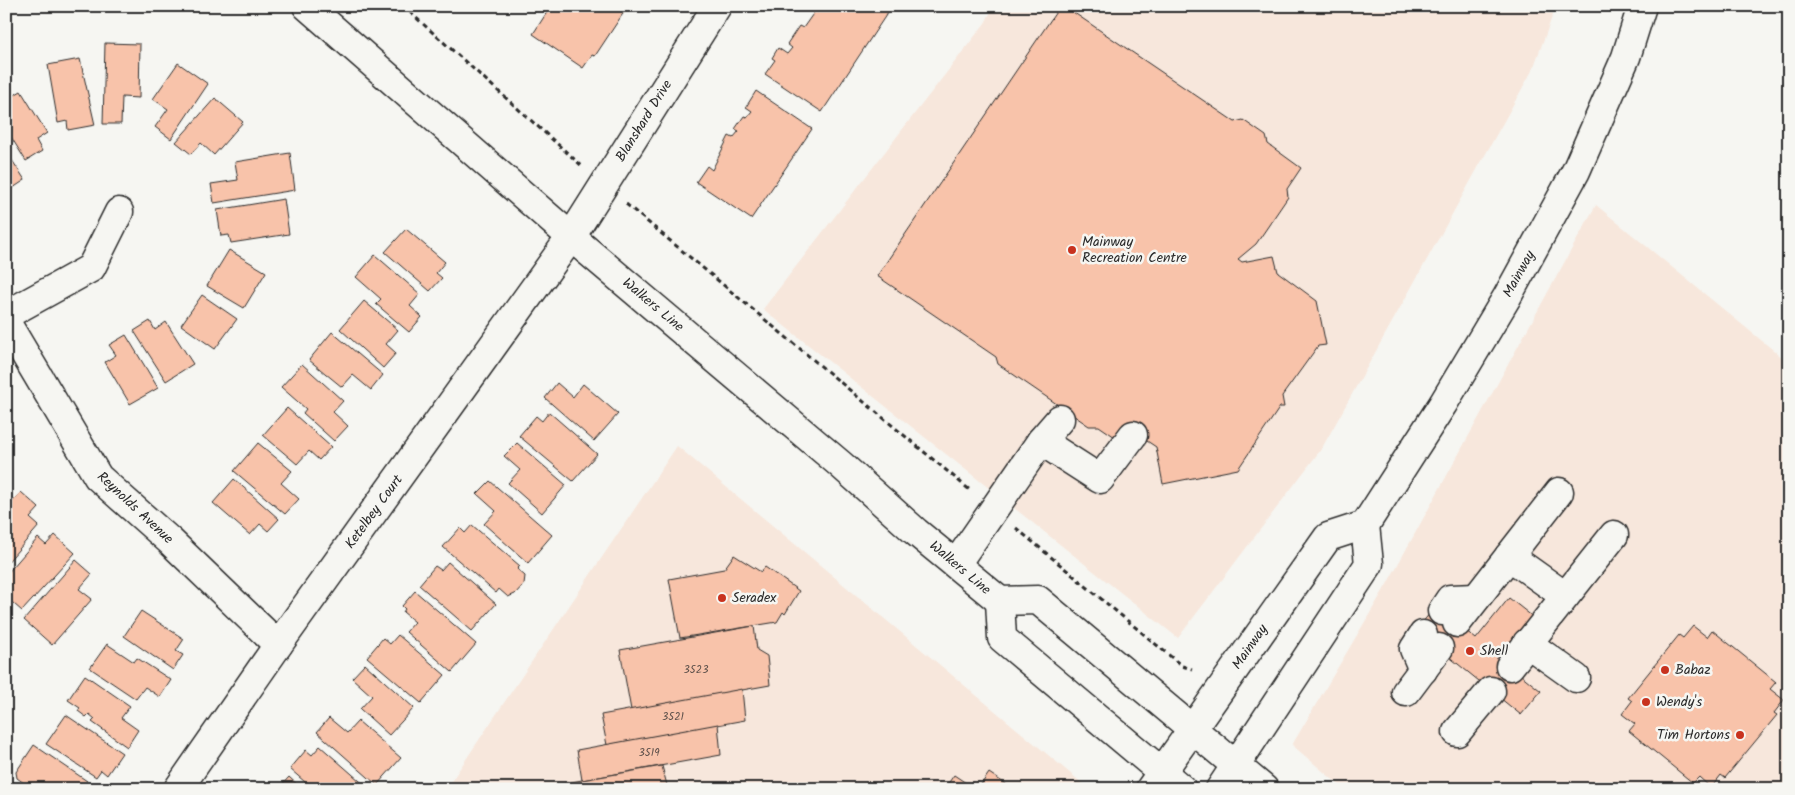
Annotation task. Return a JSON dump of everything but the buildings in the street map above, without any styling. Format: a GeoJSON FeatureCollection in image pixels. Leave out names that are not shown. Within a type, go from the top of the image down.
{"type":"FeatureCollection","features":[{"type":"Feature","properties":{"kind":"street","name":"Walkers Line"},"geometry":{"type":"LineString","coordinates":[[307,6],[571,237],[840,464],[916,532],[1000,601],[1038,600],[1264,789]]}},
{"type":"Feature","properties":{"kind":"street","name":"Blanshard Drive"},"geometry":{"type":"LineString","coordinates":[[571,237],[717,6]]}},
{"type":"Feature","properties":{"kind":"street","name":"Mainway"},"geometry":{"type":"LineString","coordinates":[[1164,783],[1193,729],[1328,537],[1365,525],[1443,404],[1507,297],[1576,171],[1626,57],[1642,6]]}},
{"type":"Feature","properties":{"kind":"street"},"geometry":{"type":"LineString","coordinates":[[6,315],[91,268],[119,212]]}},
{"type":"Feature","properties":{"kind":"street","name":"Ketelbey Court"},"geometry":{"type":"LineString","coordinates":[[178,789],[278,645],[571,237]]}},
{"type":"Feature","properties":{"kind":"street","name":"Reynolds Avenue"},"geometry":{"type":"LineString","coordinates":[[6,322],[98,477],[170,542],[278,645]]}},
{"type":"Feature","properties":{"kind":"street"},"geometry":{"type":"LineString","coordinates":[[956,564],[1041,441],[1060,419]]}},
{"type":"Feature","properties":{"kind":"street"},"geometry":{"type":"LineString","coordinates":[[1041,441],[1100,479],[1133,435]]}},
{"type":"Feature","properties":{"kind":"street"},"geometry":{"type":"LineString","coordinates":[[1450,617],[1476,598],[1559,492]]}},
{"type":"Feature","properties":{"kind":"street"},"geometry":{"type":"LineString","coordinates":[[1220,789],[1369,564],[1365,525]]}},
{"type":"Feature","properties":{"kind":"street"},"geometry":{"type":"LineString","coordinates":[[1510,666],[1614,535]]}},
{"type":"Feature","properties":{"kind":"street"},"geometry":{"type":"LineString","coordinates":[[1509,556],[1565,596]]}},
{"type":"Feature","properties":{"kind":"street","name":"Walkers Line"},"geometry":{"type":"LineString","coordinates":[[1000,601],[1002,638],[1164,783]]}},
{"type":"Feature","properties":{"kind":"street"},"geometry":{"type":"LineString","coordinates":[[1406,692],[1422,670],[1414,649],[1431,642]]}},
{"type":"Feature","properties":{"kind":"street"},"geometry":{"type":"LineString","coordinates":[[1527,643],[1576,678]]}},
{"type":"Feature","properties":{"kind":"street"},"geometry":{"type":"LineString","coordinates":[[1457,732],[1491,691]]}},
{"type":"Feature","properties":{"kind":"path"},"geometry":{"type":"LineString","coordinates":[[403,6],[604,185],[1182,666],[1192,669]]}},
{"type":"Feature","properties":{"kind":"shaded area"},"geometry":{"type":"Polygon","coordinates":[[[994,6],[1556,6],[1533,69],[1322,448],[1178,638],[763,309],[985,23],[994,6]]]}},
{"type":"Feature","properties":{"kind":"shaded area"},"geometry":{"type":"Polygon","coordinates":[[[1596,205],[1789,363],[1789,789],[1344,789],[1292,745],[1386,586],[1596,205]]]}},
{"type":"Feature","properties":{"kind":"shaded area"},"geometry":{"type":"Polygon","coordinates":[[[677,446],[1083,784],[1079,789],[446,789],[677,446]]]}},
{"type":"Feature","properties":{"kind":"place","name":"Mainway Recreation Centre"},"geometry":{"type":"Point","coordinates":[1072,250]}},
{"type":"Feature","properties":{"kind":"place","name":"Seradex"},"geometry":{"type":"Point","coordinates":[722,598]}},
{"type":"Feature","properties":{"kind":"place","name":"Shell"},"geometry":{"type":"Point","coordinates":[1470,651]}},
{"type":"Feature","properties":{"kind":"place","name":"Babaz"},"geometry":{"type":"Point","coordinates":[1665,670]}},
{"type":"Feature","properties":{"kind":"place","name":"Wendy's"},"geometry":{"type":"Point","coordinates":[1646,702]}},
{"type":"Feature","properties":{"kind":"place","name":"Tim Hortons"},"geometry":{"type":"Point","coordinates":[1740,735]}}]}
